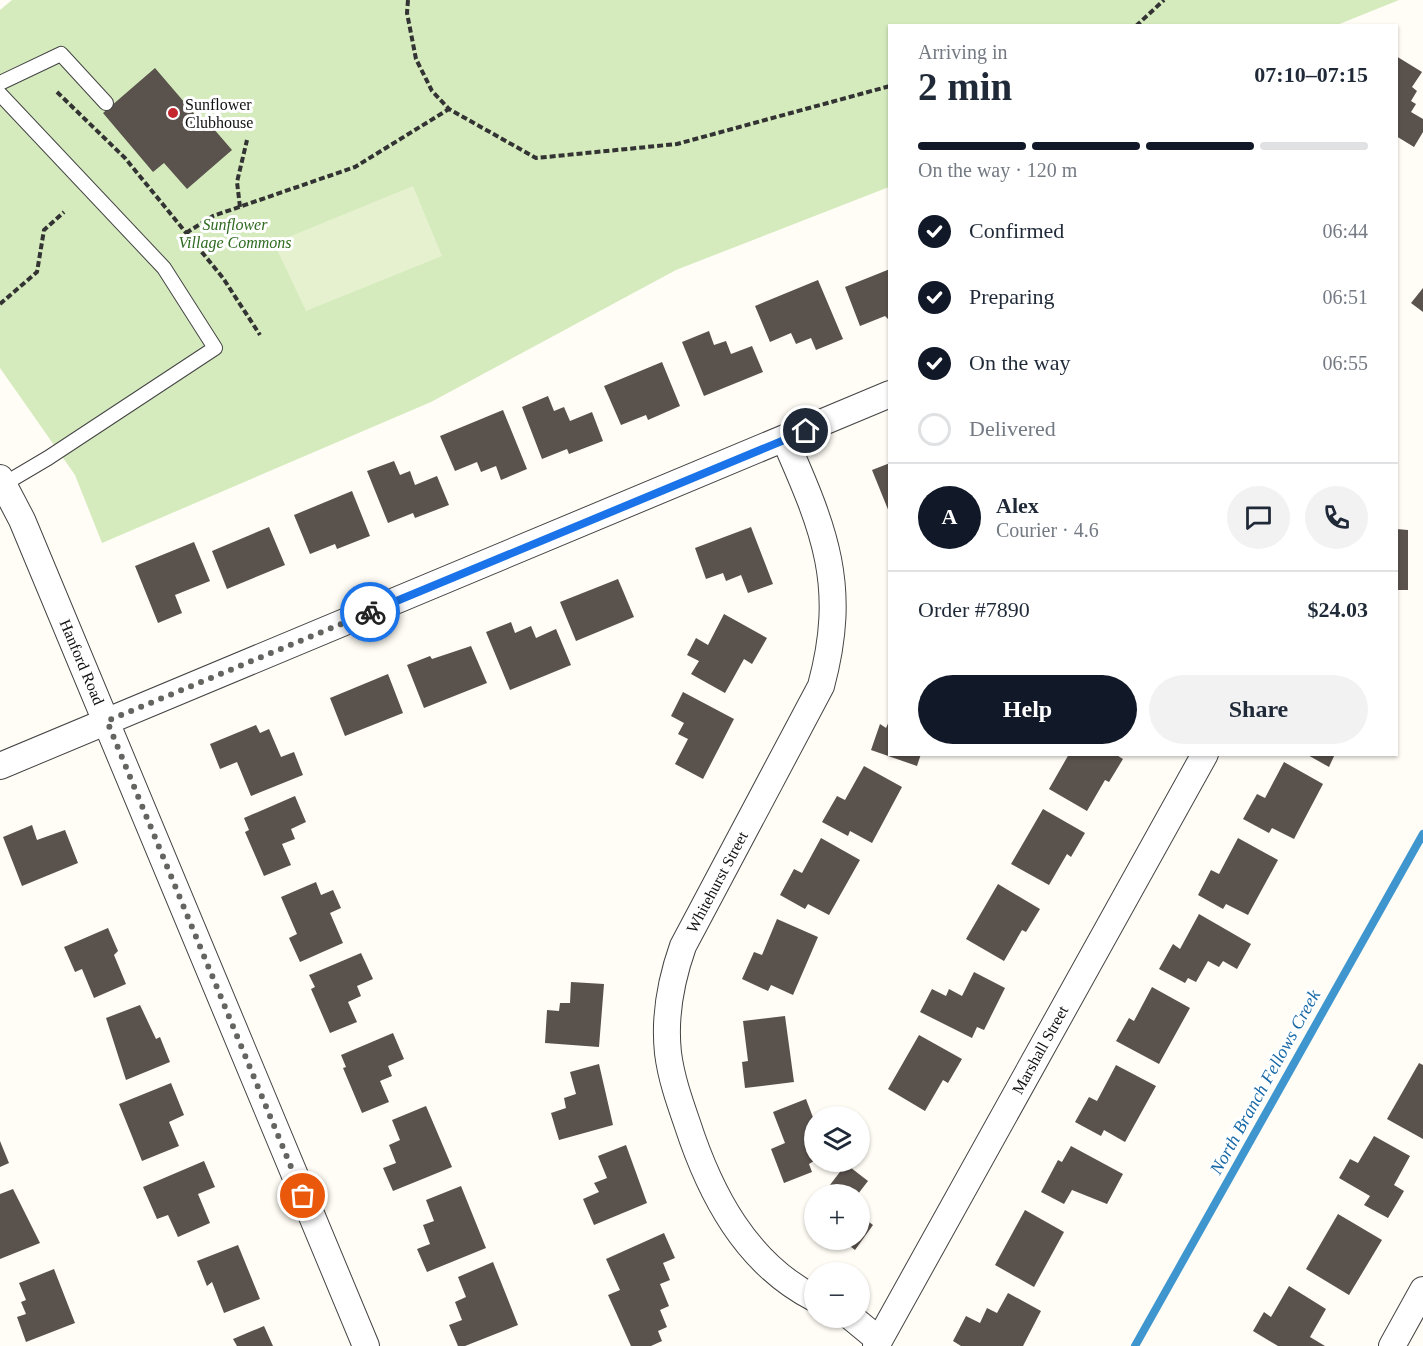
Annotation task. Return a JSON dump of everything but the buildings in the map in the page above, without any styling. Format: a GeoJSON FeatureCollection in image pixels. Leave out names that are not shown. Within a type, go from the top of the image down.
{"type":"FeatureCollection","features":[{"type":"Feature","properties":{"kind":"street"},"geometry":{"type":"LineString","coordinates":[[0,766],[785,440],[888,395]]}},
{"type":"Feature","properties":{"kind":"street","name":"Whitehurst Street"},"geometry":{"type":"LineString","coordinates":[[785,440],[817,515],[830,558],[834,611],[830,655],[821,686],[683,946],[675,970],[667,1028],[674,1085],[697,1153],[720,1204],[740,1235],[765,1263],[788,1285],[804,1293]]}},
{"type":"Feature","properties":{"kind":"street","name":"Hanford Road"},"geometry":{"type":"LineString","coordinates":[[2,481],[22,520],[107,721],[366,1346]]}},
{"type":"Feature","properties":{"kind":"street","name":"Marshall Street"},"geometry":{"type":"LineString","coordinates":[[878,1343],[1204,756]]}},
{"type":"Feature","properties":{"kind":"street"},"geometry":{"type":"LineString","coordinates":[[1392,1346],[1423,1290]]}},
{"type":"Feature","properties":{"kind":"street"},"geometry":{"type":"LineString","coordinates":[[862,1328],[878,1343]]}},
{"type":"Feature","properties":{"kind":"lane"},"geometry":{"type":"LineString","coordinates":[[0,83],[61,54],[106,103]]}},
{"type":"Feature","properties":{"kind":"lane"},"geometry":{"type":"LineString","coordinates":[[0,94],[165,268],[215,348],[48,458],[2,481]]}},
{"type":"Feature","properties":{"kind":"path"},"geometry":{"type":"LineString","coordinates":[[408,0],[407,13],[416,59],[432,91],[449,109],[536,158],[677,144],[888,87]]}},
{"type":"Feature","properties":{"kind":"path"},"geometry":{"type":"LineString","coordinates":[[1138,24],[1164,0]]}},
{"type":"Feature","properties":{"kind":"path"},"geometry":{"type":"LineString","coordinates":[[57,92],[125,158],[223,278],[260,335]]}},
{"type":"Feature","properties":{"kind":"path"},"geometry":{"type":"LineString","coordinates":[[186,233],[213,216],[355,167],[449,109]]}},
{"type":"Feature","properties":{"kind":"path"},"geometry":{"type":"LineString","coordinates":[[240,207],[237,182],[247,140]]}},
{"type":"Feature","properties":{"kind":"path"},"geometry":{"type":"LineString","coordinates":[[0,304],[37,272],[44,230],[63,212]]}},
{"type":"Feature","properties":{"kind":"green space","name":"Sunflower Village Commons"},"geometry":{"type":"Polygon","coordinates":[[[12,0],[1399,0],[1339,24],[888,24],[888,187],[676,270],[431,402],[102,543],[75,475],[0,368],[0,10],[12,0]]]}},
{"type":"Feature","properties":{"kind":"green space"},"geometry":{"type":"Polygon","coordinates":[[[413,186],[442,256],[306,311],[274,243],[413,186]]]}},
{"type":"Feature","properties":{"kind":"waterway","name":"North Branch Fellows Creek"},"geometry":{"type":"LineString","coordinates":[[1135,1346],[1423,834]]}},
{"type":"Feature","properties":{"kind":"way so far"},"geometry":{"type":"LineString","coordinates":[[303,1196],[107,721],[370,612]]}},
{"type":"Feature","properties":{"kind":"place","name":"Sunflower Clubhouse"},"geometry":{"type":"Point","coordinates":[173,113]}},
{"type":"Feature","properties":{"kind":"route"},"geometry":{"type":"LineString","coordinates":[[370,612],[806,431]]}}]}
